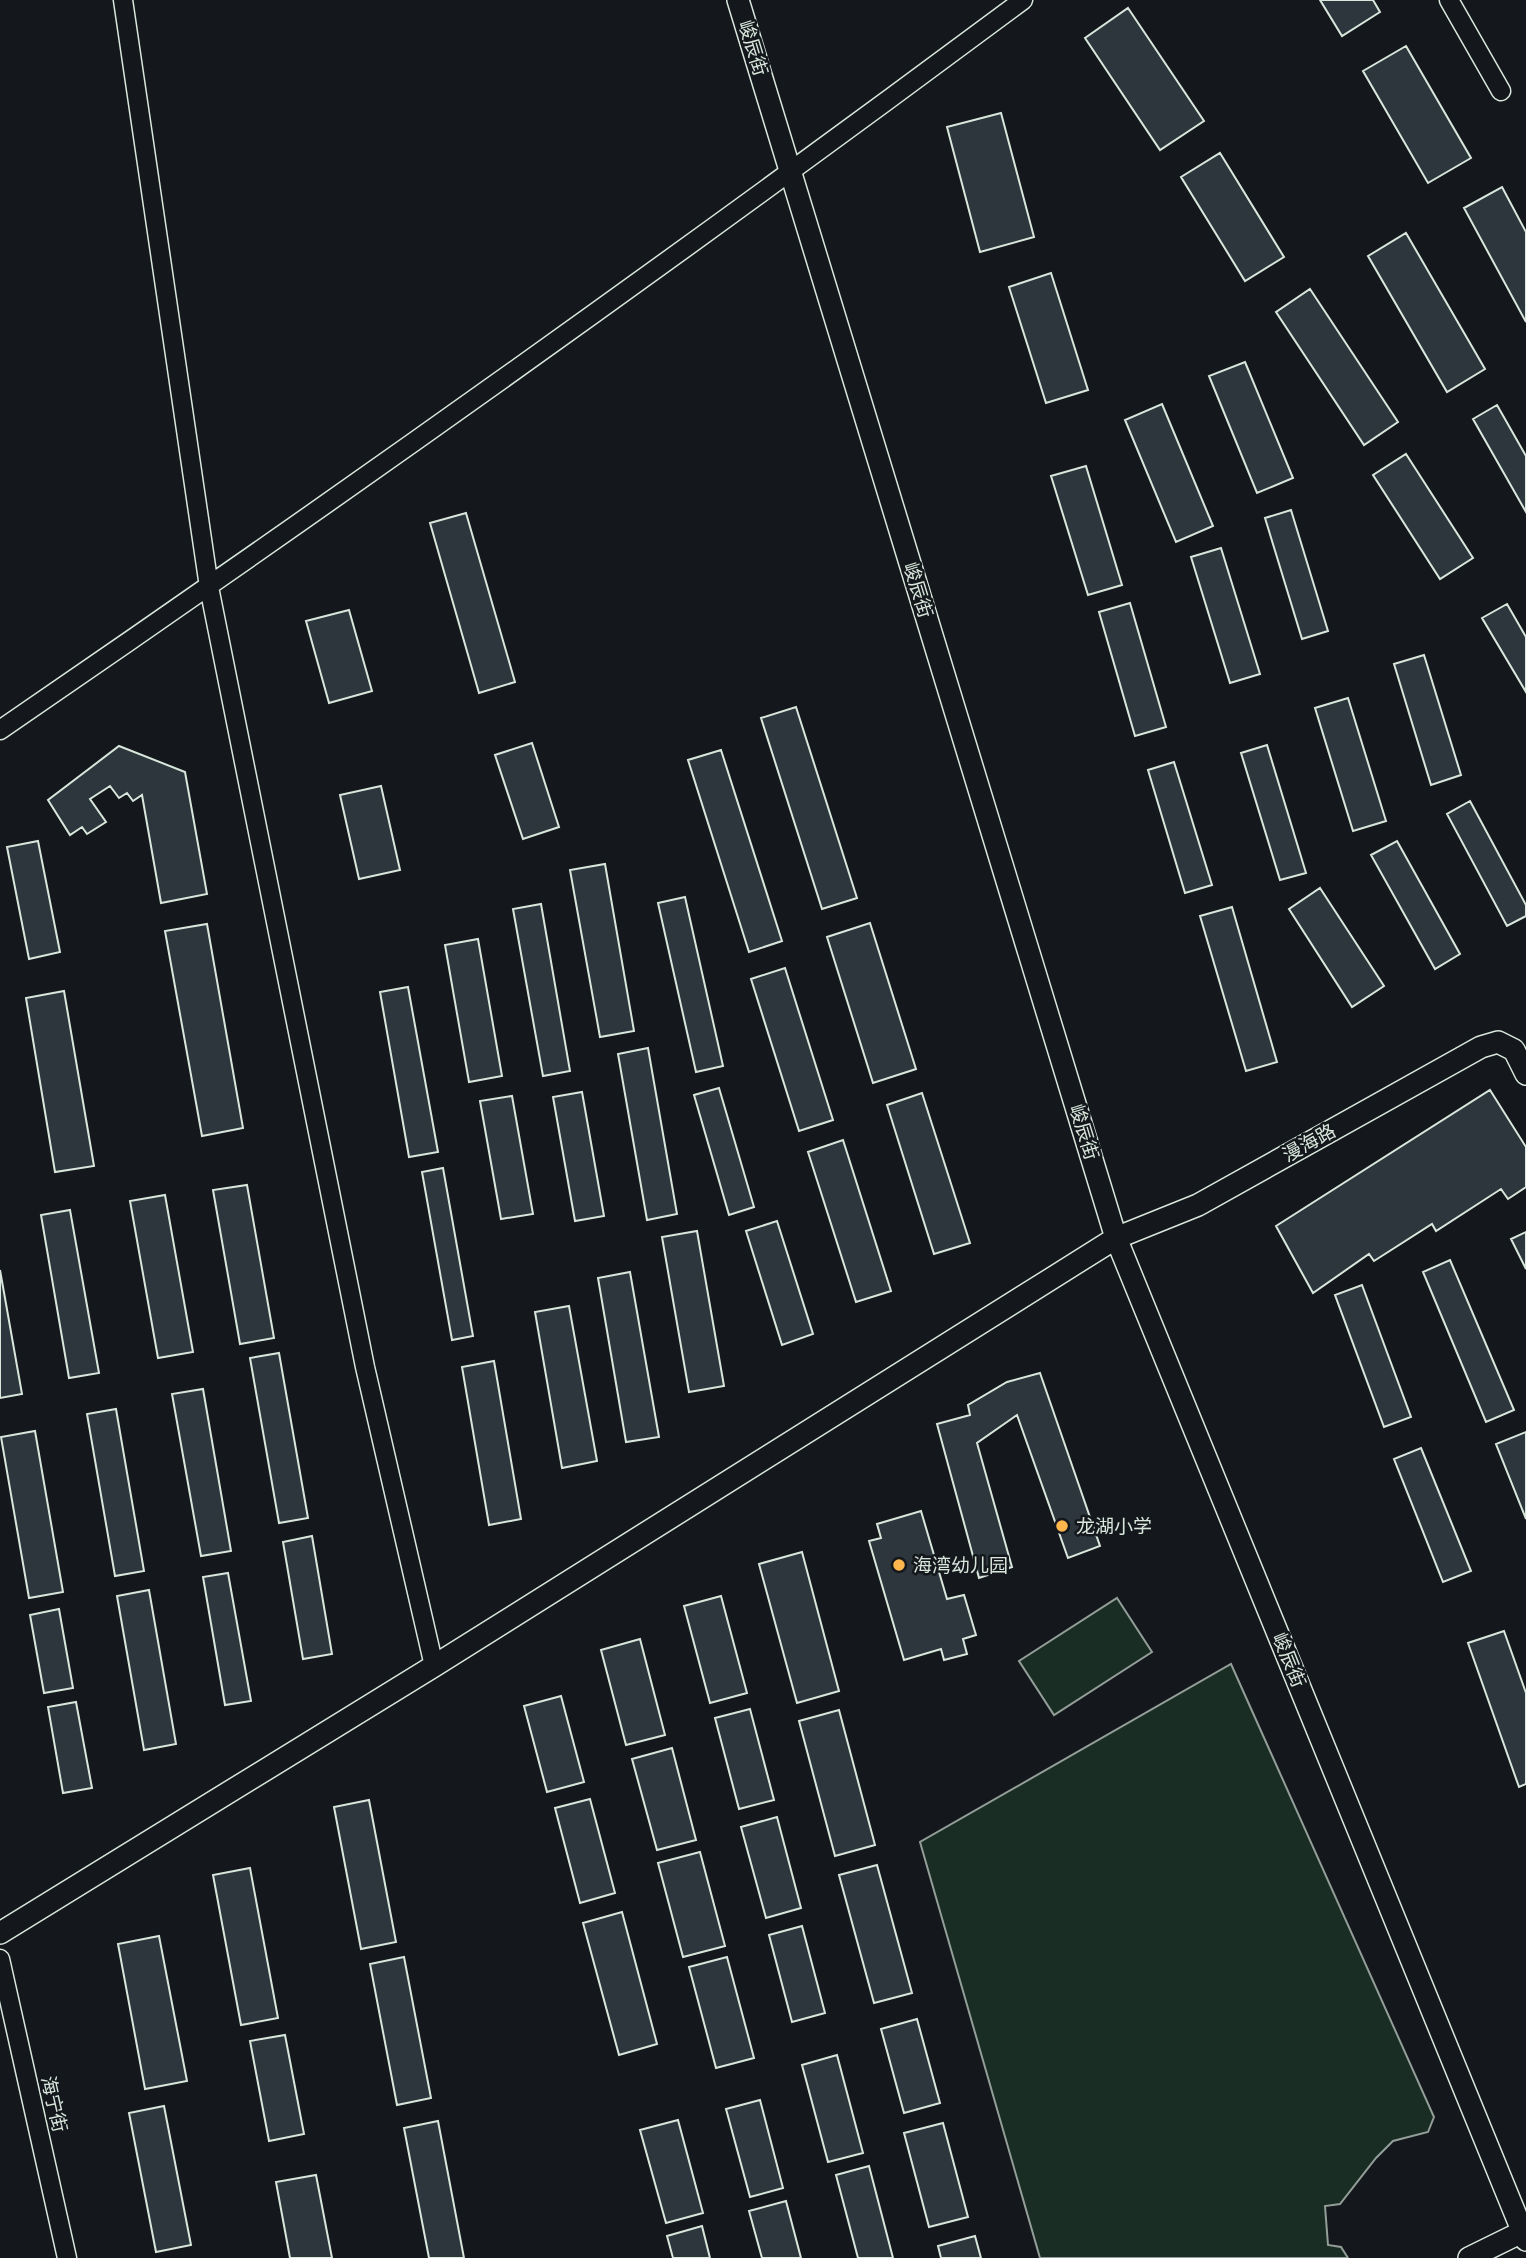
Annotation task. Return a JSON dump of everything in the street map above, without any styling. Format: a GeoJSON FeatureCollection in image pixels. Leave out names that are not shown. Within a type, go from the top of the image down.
{"type":"FeatureCollection","features":[{"type":"Feature","properties":{"kind":"street"},"geometry":{"type":"LineString","coordinates":[[123,0],[209,587],[365,1367],[435,1666]]}},
{"type":"Feature","properties":{"kind":"street","name":"峻辰街"},"geometry":{"type":"LineString","coordinates":[[738,0],[1116,1238],[1525,2234]]}},
{"type":"Feature","properties":{"kind":"street"},"geometry":{"type":"LineString","coordinates":[[0,730],[209,587],[791,173],[1023,0]]}},
{"type":"Feature","properties":{"kind":"street"},"geometry":{"type":"LineString","coordinates":[[1449,0],[1501,91]]}},
{"type":"Feature","properties":{"kind":"street","name":"漫海路"},"geometry":{"type":"LineString","coordinates":[[0,1933],[435,1666],[1116,1238],[1198,1205],[1480,1047],[1498,1042],[1514,1050],[1526,1074]]}},
{"type":"Feature","properties":{"kind":"street","name":"海宁街"},"geometry":{"type":"LineString","coordinates":[[0,1959],[67,2258]]}},
{"type":"Feature","properties":{"kind":"street"},"geometry":{"type":"LineString","coordinates":[[1469,2258],[1525,2234]]}},
{"type":"Feature","properties":{"kind":"green space"},"geometry":{"type":"Polygon","coordinates":[[[1117,1598],[1152,1652],[1054,1715],[1019,1661],[1117,1598]]]}},
{"type":"Feature","properties":{"kind":"green space"},"geometry":{"type":"Polygon","coordinates":[[[1231,1664],[1434,2117],[1428,2132],[1393,2141],[1340,2204],[1325,2206],[1328,2245],[1341,2247],[1348,2258],[1040,2258],[920,1842],[1231,1664]]]}},
{"type":"Feature","properties":{"kind":"building"},"geometry":{"type":"Polygon","coordinates":[[[1320,0],[1373,0],[1380,12],[1342,36],[1320,0]]]}},
{"type":"Feature","properties":{"kind":"building"},"geometry":{"type":"Polygon","coordinates":[[[1128,8],[1204,121],[1160,150],[1085,38],[1128,8]]]}},
{"type":"Feature","properties":{"kind":"building"},"geometry":{"type":"Polygon","coordinates":[[[1406,46],[1471,158],[1428,183],[1363,71],[1406,46]]]}},
{"type":"Feature","properties":{"kind":"building"},"geometry":{"type":"Polygon","coordinates":[[[1001,113],[1034,237],[980,252],[947,127],[1001,113]]]}},
{"type":"Feature","properties":{"kind":"building"},"geometry":{"type":"Polygon","coordinates":[[[1220,153],[1284,257],[1245,281],[1181,177],[1220,153]]]}},
{"type":"Feature","properties":{"kind":"building"},"geometry":{"type":"Polygon","coordinates":[[[1502,187],[1526,232],[1526,322],[1464,208],[1502,187]]]}},
{"type":"Feature","properties":{"kind":"building"},"geometry":{"type":"Polygon","coordinates":[[[1406,233],[1485,369],[1447,392],[1368,256],[1406,233]]]}},
{"type":"Feature","properties":{"kind":"building"},"geometry":{"type":"Polygon","coordinates":[[[1051,273],[1088,390],[1046,403],[1009,287],[1051,273]]]}},
{"type":"Feature","properties":{"kind":"building"},"geometry":{"type":"Polygon","coordinates":[[[1310,289],[1398,422],[1364,445],[1276,312],[1310,289]]]}},
{"type":"Feature","properties":{"kind":"building"},"geometry":{"type":"Polygon","coordinates":[[[1245,362],[1293,478],[1257,493],[1209,376],[1245,362]]]}},
{"type":"Feature","properties":{"kind":"building"},"geometry":{"type":"Polygon","coordinates":[[[1162,404],[1213,526],[1176,542],[1125,420],[1162,404]]]}},
{"type":"Feature","properties":{"kind":"building"},"geometry":{"type":"Polygon","coordinates":[[[1497,405],[1526,456],[1526,512],[1473,419],[1497,405]]]}},
{"type":"Feature","properties":{"kind":"building"},"geometry":{"type":"Polygon","coordinates":[[[1406,454],[1473,558],[1440,579],[1373,475],[1406,454]]]}},
{"type":"Feature","properties":{"kind":"building"},"geometry":{"type":"Polygon","coordinates":[[[1086,466],[1122,585],[1088,595],[1051,476],[1086,466]]]}},
{"type":"Feature","properties":{"kind":"building"},"geometry":{"type":"Polygon","coordinates":[[[1291,510],[1328,631],[1302,639],[1265,518],[1291,510]]]}},
{"type":"Feature","properties":{"kind":"building"},"geometry":{"type":"Polygon","coordinates":[[[466,513],[515,682],[479,693],[430,523],[466,513]]]}},
{"type":"Feature","properties":{"kind":"building"},"geometry":{"type":"Polygon","coordinates":[[[1221,548],[1260,674],[1230,683],[1191,557],[1221,548]]]}},
{"type":"Feature","properties":{"kind":"building"},"geometry":{"type":"Polygon","coordinates":[[[1130,603],[1166,727],[1135,736],[1099,612],[1130,603]]]}},
{"type":"Feature","properties":{"kind":"building"},"geometry":{"type":"Polygon","coordinates":[[[1507,604],[1526,637],[1526,692],[1482,618],[1507,604]]]}},
{"type":"Feature","properties":{"kind":"building"},"geometry":{"type":"Polygon","coordinates":[[[349,610],[372,691],[329,703],[306,621],[349,610]]]}},
{"type":"Feature","properties":{"kind":"building"},"geometry":{"type":"Polygon","coordinates":[[[1424,655],[1461,775],[1431,785],[1394,664],[1424,655]]]}},
{"type":"Feature","properties":{"kind":"building"},"geometry":{"type":"Polygon","coordinates":[[[1348,698],[1386,821],[1353,831],[1315,708],[1348,698]]]}},
{"type":"Feature","properties":{"kind":"building"},"geometry":{"type":"Polygon","coordinates":[[[796,707],[857,898],[822,909],[761,718],[796,707]]]}},
{"type":"Feature","properties":{"kind":"building"},"geometry":{"type":"Polygon","coordinates":[[[532,743],[559,827],[523,839],[495,755],[532,743]]]}},
{"type":"Feature","properties":{"kind":"building"},"geometry":{"type":"Polygon","coordinates":[[[1267,745],[1306,873],[1280,880],[1241,753],[1267,745]]]}},
{"type":"Feature","properties":{"kind":"building"},"geometry":{"type":"Polygon","coordinates":[[[119,746],[185,772],[207,894],[161,903],[142,795],[133,801],[127,793],[119,798],[110,786],[90,799],[106,822],[87,834],[82,827],[70,835],[48,800],[119,746]]]}},
{"type":"Feature","properties":{"kind":"building"},"geometry":{"type":"Polygon","coordinates":[[[721,750],[782,941],[749,952],[688,760],[721,750]]]}},
{"type":"Feature","properties":{"kind":"building"},"geometry":{"type":"Polygon","coordinates":[[[1174,762],[1212,885],[1185,893],[1148,770],[1174,762]]]}},
{"type":"Feature","properties":{"kind":"building"},"geometry":{"type":"Polygon","coordinates":[[[381,786],[400,870],[359,879],[340,795],[381,786]]]}},
{"type":"Feature","properties":{"kind":"building"},"geometry":{"type":"Polygon","coordinates":[[[1470,801],[1526,905],[1526,916],[1507,926],[1447,814],[1470,801]]]}},
{"type":"Feature","properties":{"kind":"building"},"geometry":{"type":"Polygon","coordinates":[[[38,841],[60,952],[29,959],[7,847],[38,841]]]}},
{"type":"Feature","properties":{"kind":"building"},"geometry":{"type":"Polygon","coordinates":[[[1397,841],[1460,954],[1435,969],[1371,855],[1397,841]]]}},
{"type":"Feature","properties":{"kind":"building"},"geometry":{"type":"Polygon","coordinates":[[[605,864],[634,1031],[600,1037],[570,870],[605,864]]]}},
{"type":"Feature","properties":{"kind":"building"},"geometry":{"type":"Polygon","coordinates":[[[1320,888],[1384,986],[1352,1007],[1289,909],[1320,888]]]}},
{"type":"Feature","properties":{"kind":"building"},"geometry":{"type":"Polygon","coordinates":[[[685,897],[723,1066],[696,1072],[658,903],[685,897]]]}},
{"type":"Feature","properties":{"kind":"building"},"geometry":{"type":"Polygon","coordinates":[[[541,904],[570,1071],[543,1076],[513,909],[541,904]]]}},
{"type":"Feature","properties":{"kind":"building"},"geometry":{"type":"Polygon","coordinates":[[[1232,907],[1277,1062],[1246,1071],[1200,916],[1232,907]]]}},
{"type":"Feature","properties":{"kind":"building"},"geometry":{"type":"Polygon","coordinates":[[[870,923],[916,1069],[873,1083],[827,937],[870,923]]]}},
{"type":"Feature","properties":{"kind":"building"},"geometry":{"type":"Polygon","coordinates":[[[207,924],[243,1128],[202,1136],[165,931],[207,924]]]}},
{"type":"Feature","properties":{"kind":"building"},"geometry":{"type":"Polygon","coordinates":[[[478,939],[502,1076],[469,1082],[445,945],[478,939]]]}},
{"type":"Feature","properties":{"kind":"building"},"geometry":{"type":"Polygon","coordinates":[[[785,968],[833,1120],[799,1131],[751,979],[785,968]]]}},
{"type":"Feature","properties":{"kind":"building"},"geometry":{"type":"Polygon","coordinates":[[[408,987],[438,1152],[409,1157],[380,992],[408,987]]]}},
{"type":"Feature","properties":{"kind":"building"},"geometry":{"type":"Polygon","coordinates":[[[64,991],[94,1166],[55,1172],[26,998],[64,991]]]}},
{"type":"Feature","properties":{"kind":"building"},"geometry":{"type":"Polygon","coordinates":[[[648,1048],[677,1214],[647,1220],[618,1054],[648,1048]]]}},
{"type":"Feature","properties":{"kind":"building"},"geometry":{"type":"Polygon","coordinates":[[[719,1088],[754,1207],[729,1215],[694,1095],[719,1088]]]}},
{"type":"Feature","properties":{"kind":"building"},"geometry":{"type":"Polygon","coordinates":[[[1490,1090],[1526,1147],[1526,1187],[1508,1199],[1501,1189],[1436,1231],[1432,1224],[1374,1261],[1369,1254],[1313,1293],[1276,1226],[1490,1090]]]}},
{"type":"Feature","properties":{"kind":"building"},"geometry":{"type":"Polygon","coordinates":[[[582,1092],[604,1216],[575,1221],[553,1097],[582,1092]]]}},
{"type":"Feature","properties":{"kind":"building"},"geometry":{"type":"Polygon","coordinates":[[[922,1093],[970,1243],[934,1254],[887,1105],[922,1093]]]}},
{"type":"Feature","properties":{"kind":"building"},"geometry":{"type":"Polygon","coordinates":[[[512,1096],[533,1214],[501,1219],[480,1101],[512,1096]]]}},
{"type":"Feature","properties":{"kind":"building"},"geometry":{"type":"Polygon","coordinates":[[[843,1140],[891,1291],[856,1302],[808,1152],[843,1140]]]}},
{"type":"Feature","properties":{"kind":"building"},"geometry":{"type":"Polygon","coordinates":[[[443,1168],[473,1336],[452,1340],[422,1172],[443,1168]]]}},
{"type":"Feature","properties":{"kind":"building"},"geometry":{"type":"Polygon","coordinates":[[[247,1185],[274,1338],[240,1344],[213,1190],[247,1185]]]}},
{"type":"Feature","properties":{"kind":"building"},"geometry":{"type":"Polygon","coordinates":[[[165,1195],[193,1352],[158,1358],[130,1201],[165,1195]]]}},
{"type":"Feature","properties":{"kind":"building"},"geometry":{"type":"Polygon","coordinates":[[[70,1210],[99,1373],[69,1378],[41,1215],[70,1210]]]}},
{"type":"Feature","properties":{"kind":"building"},"geometry":{"type":"Polygon","coordinates":[[[777,1221],[813,1334],[782,1345],[746,1231],[777,1221]]]}},
{"type":"Feature","properties":{"kind":"building"},"geometry":{"type":"Polygon","coordinates":[[[697,1231],[724,1386],[689,1392],[662,1237],[697,1231]]]}},
{"type":"Feature","properties":{"kind":"building"},"geometry":{"type":"Polygon","coordinates":[[[1526,1232],[1526,1269],[1511,1239],[1526,1232]]]}},
{"type":"Feature","properties":{"kind":"building"},"geometry":{"type":"Polygon","coordinates":[[[1450,1260],[1514,1410],[1486,1422],[1423,1272],[1450,1260]]]}},
{"type":"Feature","properties":{"kind":"building"},"geometry":{"type":"Polygon","coordinates":[[[0,1270],[22,1394],[0,1398],[0,1270]]]}},
{"type":"Feature","properties":{"kind":"building"},"geometry":{"type":"Polygon","coordinates":[[[630,1272],[659,1437],[626,1442],[598,1278],[630,1272]]]}},
{"type":"Feature","properties":{"kind":"building"},"geometry":{"type":"Polygon","coordinates":[[[1362,1285],[1411,1417],[1384,1427],[1335,1295],[1362,1285]]]}},
{"type":"Feature","properties":{"kind":"building"},"geometry":{"type":"Polygon","coordinates":[[[569,1306],[597,1461],[562,1468],[535,1312],[569,1306]]]}},
{"type":"Feature","properties":{"kind":"building"},"geometry":{"type":"Polygon","coordinates":[[[279,1353],[308,1518],[279,1523],[250,1358],[279,1353]]]}},
{"type":"Feature","properties":{"kind":"building"},"geometry":{"type":"Polygon","coordinates":[[[494,1361],[521,1519],[489,1525],[462,1367],[494,1361]]]}},
{"type":"Feature","properties":{"kind":"building"},"geometry":{"type":"Polygon","coordinates":[[[1040,1373],[1100,1546],[1068,1558],[1017,1415],[977,1443],[1012,1567],[979,1578],[937,1424],[970,1415],[968,1405],[1007,1382],[1040,1373]]]}},
{"type":"Feature","properties":{"kind":"building"},"geometry":{"type":"Polygon","coordinates":[[[203,1389],[231,1551],[201,1556],[172,1394],[203,1389]]]}},
{"type":"Feature","properties":{"kind":"building"},"geometry":{"type":"Polygon","coordinates":[[[116,1409],[144,1571],[115,1576],[87,1414],[116,1409]]]}},
{"type":"Feature","properties":{"kind":"building"},"geometry":{"type":"Polygon","coordinates":[[[35,1431],[63,1592],[29,1598],[1,1437],[35,1431]]]}},
{"type":"Feature","properties":{"kind":"building"},"geometry":{"type":"Polygon","coordinates":[[[1526,1432],[1526,1519],[1496,1444],[1526,1432]]]}},
{"type":"Feature","properties":{"kind":"building"},"geometry":{"type":"Polygon","coordinates":[[[1421,1448],[1471,1571],[1443,1582],[1394,1459],[1421,1448]]]}},
{"type":"Feature","properties":{"kind":"building"},"geometry":{"type":"Polygon","coordinates":[[[921,1511],[947,1599],[964,1595],[976,1635],[963,1639],[967,1654],[944,1660],[941,1649],[904,1660],[869,1541],[881,1538],[877,1524],[921,1511]]]}},
{"type":"Feature","properties":{"kind":"building"},"geometry":{"type":"Polygon","coordinates":[[[312,1536],[332,1654],[303,1659],[283,1542],[312,1536]]]}},
{"type":"Feature","properties":{"kind":"building"},"geometry":{"type":"Polygon","coordinates":[[[802,1552],[839,1691],[797,1703],[759,1564],[802,1552]]]}},
{"type":"Feature","properties":{"kind":"building"},"geometry":{"type":"Polygon","coordinates":[[[228,1573],[251,1701],[225,1705],[203,1577],[228,1573]]]}},
{"type":"Feature","properties":{"kind":"building"},"geometry":{"type":"Polygon","coordinates":[[[149,1590],[176,1744],[144,1750],[117,1596],[149,1590]]]}},
{"type":"Feature","properties":{"kind":"building"},"geometry":{"type":"Polygon","coordinates":[[[721,1596],[747,1693],[710,1703],[684,1606],[721,1596]]]}},
{"type":"Feature","properties":{"kind":"building"},"geometry":{"type":"Polygon","coordinates":[[[59,1609],[73,1688],[44,1693],[30,1615],[59,1609]]]}},
{"type":"Feature","properties":{"kind":"building"},"geometry":{"type":"Polygon","coordinates":[[[1504,1631],[1526,1693],[1526,1784],[1519,1787],[1468,1643],[1504,1631]]]}},
{"type":"Feature","properties":{"kind":"building"},"geometry":{"type":"Polygon","coordinates":[[[640,1639],[665,1735],[626,1745],[601,1650],[640,1639]]]}},
{"type":"Feature","properties":{"kind":"building"},"geometry":{"type":"Polygon","coordinates":[[[561,1696],[584,1782],[547,1792],[524,1706],[561,1696]]]}},
{"type":"Feature","properties":{"kind":"building"},"geometry":{"type":"Polygon","coordinates":[[[76,1702],[92,1788],[63,1793],[48,1707],[76,1702]]]}},
{"type":"Feature","properties":{"kind":"building"},"geometry":{"type":"Polygon","coordinates":[[[750,1709],[774,1800],[739,1809],[715,1718],[750,1709]]]}},
{"type":"Feature","properties":{"kind":"building"},"geometry":{"type":"Polygon","coordinates":[[[839,1710],[875,1845],[835,1856],[799,1721],[839,1710]]]}},
{"type":"Feature","properties":{"kind":"building"},"geometry":{"type":"Polygon","coordinates":[[[672,1748],[696,1840],[657,1850],[632,1759],[672,1748]]]}},
{"type":"Feature","properties":{"kind":"building"},"geometry":{"type":"Polygon","coordinates":[[[590,1799],[615,1893],[580,1903],[555,1808],[590,1799]]]}},
{"type":"Feature","properties":{"kind":"building"},"geometry":{"type":"Polygon","coordinates":[[[369,1800],[396,1942],[361,1949],[334,1807],[369,1800]]]}},
{"type":"Feature","properties":{"kind":"building"},"geometry":{"type":"Polygon","coordinates":[[[777,1817],[801,1908],[766,1918],[741,1827],[777,1817]]]}},
{"type":"Feature","properties":{"kind":"building"},"geometry":{"type":"Polygon","coordinates":[[[700,1852],[725,1946],[683,1957],[658,1863],[700,1852]]]}},
{"type":"Feature","properties":{"kind":"building"},"geometry":{"type":"Polygon","coordinates":[[[877,1865],[912,1993],[874,2003],[839,1875],[877,1865]]]}},
{"type":"Feature","properties":{"kind":"building"},"geometry":{"type":"Polygon","coordinates":[[[250,1868],[278,2018],[241,2025],[213,1875],[250,1868]]]}},
{"type":"Feature","properties":{"kind":"building"},"geometry":{"type":"Polygon","coordinates":[[[622,1912],[657,2044],[619,2055],[583,1923],[622,1912]]]}},
{"type":"Feature","properties":{"kind":"building"},"geometry":{"type":"Polygon","coordinates":[[[802,1926],[825,2013],[792,2022],[769,1935],[802,1926]]]}},
{"type":"Feature","properties":{"kind":"building"},"geometry":{"type":"Polygon","coordinates":[[[159,1936],[187,2081],[145,2089],[118,1944],[159,1936]]]}},
{"type":"Feature","properties":{"kind":"building"},"geometry":{"type":"Polygon","coordinates":[[[404,1957],[431,2098],[397,2105],[370,1964],[404,1957]]]}},
{"type":"Feature","properties":{"kind":"building"},"geometry":{"type":"Polygon","coordinates":[[[727,1957],[754,2058],[716,2068],[689,1967],[727,1957]]]}},
{"type":"Feature","properties":{"kind":"building"},"geometry":{"type":"Polygon","coordinates":[[[917,2019],[940,2103],[904,2113],[881,2029],[917,2019]]]}},
{"type":"Feature","properties":{"kind":"building"},"geometry":{"type":"Polygon","coordinates":[[[285,2035],[304,2134],[269,2141],[250,2041],[285,2035]]]}},
{"type":"Feature","properties":{"kind":"building"},"geometry":{"type":"Polygon","coordinates":[[[837,2055],[863,2153],[828,2162],[802,2065],[837,2055]]]}},
{"type":"Feature","properties":{"kind":"building"},"geometry":{"type":"Polygon","coordinates":[[[760,2100],[783,2188],[750,2197],[726,2109],[760,2100]]]}},
{"type":"Feature","properties":{"kind":"building"},"geometry":{"type":"Polygon","coordinates":[[[164,2106],[191,2245],[156,2252],[129,2113],[164,2106]]]}},
{"type":"Feature","properties":{"kind":"building"},"geometry":{"type":"Polygon","coordinates":[[[678,2120],[703,2213],[666,2223],[640,2130],[678,2120]]]}},
{"type":"Feature","properties":{"kind":"building"},"geometry":{"type":"Polygon","coordinates":[[[438,2121],[464,2258],[429,2258],[404,2128],[438,2121]]]}},
{"type":"Feature","properties":{"kind":"building"},"geometry":{"type":"Polygon","coordinates":[[[943,2123],[968,2217],[929,2227],[904,2133],[943,2123]]]}},
{"type":"Feature","properties":{"kind":"building"},"geometry":{"type":"Polygon","coordinates":[[[869,2166],[893,2258],[858,2258],[836,2175],[869,2166]]]}},
{"type":"Feature","properties":{"kind":"building"},"geometry":{"type":"Polygon","coordinates":[[[316,2175],[332,2258],[290,2258],[276,2182],[316,2175]]]}},
{"type":"Feature","properties":{"kind":"building"},"geometry":{"type":"Polygon","coordinates":[[[786,2201],[801,2258],[762,2258],[749,2211],[786,2201]]]}},
{"type":"Feature","properties":{"kind":"building"},"geometry":{"type":"Polygon","coordinates":[[[702,2226],[710,2258],[673,2258],[667,2236],[702,2226]]]}},
{"type":"Feature","properties":{"kind":"building"},"geometry":{"type":"Polygon","coordinates":[[[975,2236],[981,2258],[941,2258],[938,2246],[975,2236]]]}},
{"type":"Feature","properties":{"kind":"place","name":"龙湖小学"},"geometry":{"type":"Point","coordinates":[1062,1526]}},
{"type":"Feature","properties":{"kind":"place","name":"海湾幼儿园"},"geometry":{"type":"Point","coordinates":[899,1565]}}]}
